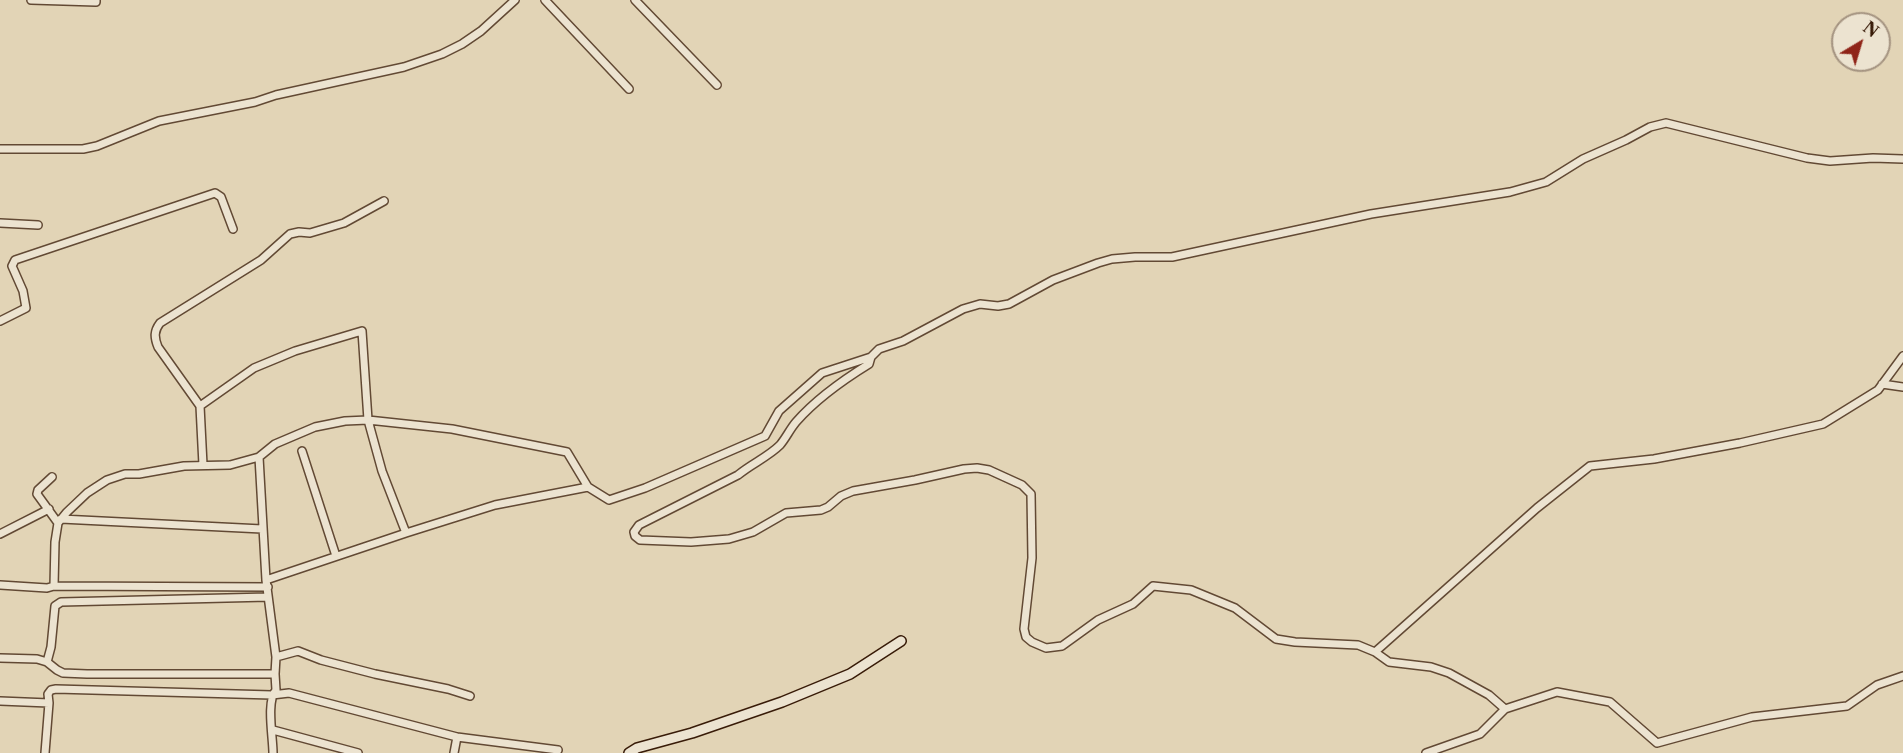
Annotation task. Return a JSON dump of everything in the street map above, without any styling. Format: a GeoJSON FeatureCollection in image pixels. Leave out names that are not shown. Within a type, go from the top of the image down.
{"type":"FeatureCollection","features":[{"type":"Feature","properties":{"kind":"street"},"geometry":{"type":"LineString","coordinates":[[31,0],[96,2],[96,0]]}},
{"type":"Feature","properties":{"kind":"street"},"geometry":{"type":"LineString","coordinates":[[0,149],[83,149],[97,146],[159,121],[255,102],[276,95],[404,67],[442,54],[462,44],[481,31],[514,0]]}},
{"type":"Feature","properties":{"kind":"street"},"geometry":{"type":"LineString","coordinates":[[545,0],[629,89]]}},
{"type":"Feature","properties":{"kind":"street"},"geometry":{"type":"LineString","coordinates":[[635,0],[717,85]]}},
{"type":"Feature","properties":{"kind":"street"},"geometry":{"type":"LineString","coordinates":[[58,524],[87,493],[107,480],[125,474],[139,474],[184,466],[230,465],[258,458],[275,444],[315,427],[345,421],[368,420],[456,429],[567,452],[588,487],[609,500],[645,488],[765,435],[779,411],[822,373],[871,357],[879,349],[903,341],[963,309],[980,304],[998,306],[1009,303],[1053,280],[1098,263],[1135,257],[1172,257],[1371,214],[1510,192],[1546,182],[1583,159],[1650,127],[1666,123],[1807,158],[1830,161],[1873,158],[1903,159]]}},
{"type":"Feature","properties":{"kind":"street"},"geometry":{"type":"LineString","coordinates":[[0,321],[26,308],[23,291],[12,266],[15,260],[215,193],[221,197],[233,229]]}},
{"type":"Feature","properties":{"kind":"street"},"geometry":{"type":"LineString","coordinates":[[203,465],[200,406],[156,341],[156,329],[160,323],[261,260],[293,233],[310,233],[344,223],[384,201]]}},
{"type":"Feature","properties":{"kind":"street"},"geometry":{"type":"LineString","coordinates":[[0,223],[38,225]]}},
{"type":"Feature","properties":{"kind":"street"},"geometry":{"type":"LineString","coordinates":[[200,406],[254,368],[295,351],[362,331],[368,420],[382,471],[406,532]]}},
{"type":"Feature","properties":{"kind":"street"},"geometry":{"type":"LineString","coordinates":[[1375,652],[1537,508],[1590,466],[1654,459],[1823,424],[1878,390],[1903,356]]}},
{"type":"Feature","properties":{"kind":"street"},"geometry":{"type":"LineString","coordinates":[[871,357],[869,364],[835,385],[795,423],[782,444],[738,475],[639,525],[634,532],[635,536],[640,540],[691,542],[729,539],[753,532],[786,513],[821,510],[841,496],[853,491],[964,469],[989,470],[1022,485],[1030,494],[1032,558],[1024,629],[1026,637],[1032,642],[1046,648],[1062,646],[1098,620],[1133,604],[1153,586],[1191,590],[1235,608],[1276,639],[1358,645],[1375,652],[1389,662],[1431,667],[1449,673],[1489,695],[1505,709]]}},
{"type":"Feature","properties":{"kind":"street"},"geometry":{"type":"LineString","coordinates":[[1882,384],[1903,387]]}},
{"type":"Feature","properties":{"kind":"street"},"geometry":{"type":"LineString","coordinates":[[302,451],[336,556]]}},
{"type":"Feature","properties":{"kind":"street"},"geometry":{"type":"LineString","coordinates":[[258,458],[268,597],[276,657],[276,690],[272,695],[270,709],[273,753]]}},
{"type":"Feature","properties":{"kind":"street"},"geometry":{"type":"LineString","coordinates":[[52,477],[38,490],[37,494],[58,524],[54,586]]}},
{"type":"Feature","properties":{"kind":"street"},"geometry":{"type":"LineString","coordinates":[[0,585],[47,588],[54,586],[267,584],[336,556],[495,505],[588,487]]}},
{"type":"Feature","properties":{"kind":"street"},"geometry":{"type":"LineString","coordinates":[[0,534],[49,509]]}},
{"type":"Feature","properties":{"kind":"street"},"geometry":{"type":"LineString","coordinates":[[58,524],[262,529]]}},
{"type":"Feature","properties":{"kind":"street"},"geometry":{"type":"LineString","coordinates":[[47,662],[55,606],[61,602],[268,597]]}},
{"type":"Feature","properties":{"kind":"street"},"geometry":{"type":"LineString","coordinates":[[629,753],[637,748],[692,733],[782,702],[850,674],[901,641]]}},
{"type":"Feature","properties":{"kind":"street"},"geometry":{"type":"LineString","coordinates":[[276,657],[298,651],[321,660],[470,696]]}},
{"type":"Feature","properties":{"kind":"street"},"geometry":{"type":"LineString","coordinates":[[0,658],[37,659],[47,662],[63,673],[275,674]]}},
{"type":"Feature","properties":{"kind":"street"},"geometry":{"type":"LineString","coordinates":[[1426,753],[1480,735],[1505,709],[1557,692],[1610,702],[1657,743],[1752,717],[1846,706],[1876,685],[1903,676]]}},
{"type":"Feature","properties":{"kind":"street"},"geometry":{"type":"LineString","coordinates":[[45,753],[48,694],[51,690],[56,689],[272,695],[289,693],[457,737],[558,750]]}},
{"type":"Feature","properties":{"kind":"street"},"geometry":{"type":"LineString","coordinates":[[0,701],[49,703]]}},
{"type":"Feature","properties":{"kind":"street"},"geometry":{"type":"LineString","coordinates":[[273,730],[358,753]]}},
{"type":"Feature","properties":{"kind":"street"},"geometry":{"type":"LineString","coordinates":[[454,753],[457,737]]}}]}
